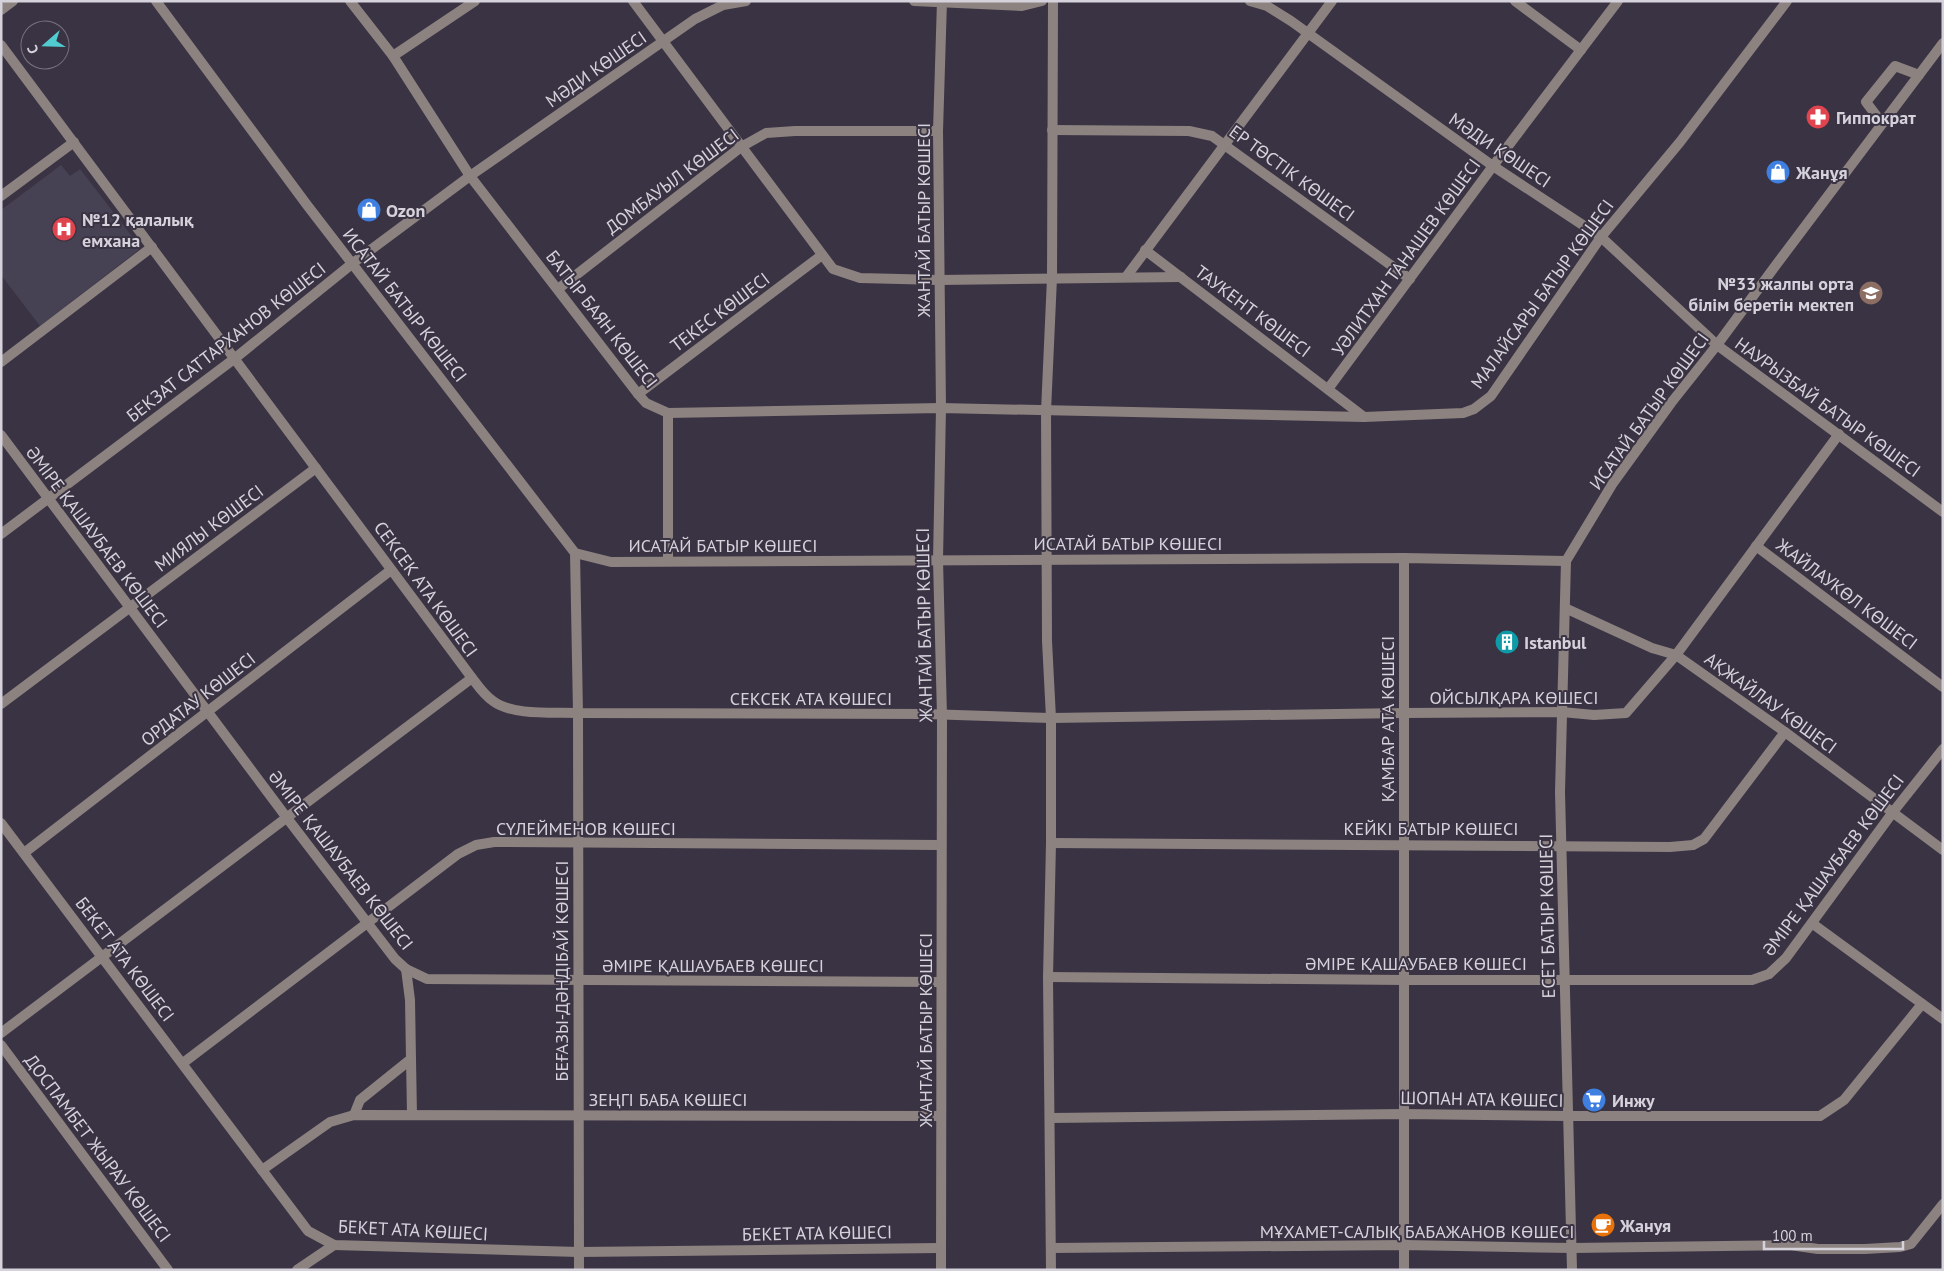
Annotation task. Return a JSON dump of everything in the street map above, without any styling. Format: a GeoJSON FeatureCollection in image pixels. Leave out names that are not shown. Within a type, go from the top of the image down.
{"type":"FeatureCollection","features":[{"type":"Feature","properties":{"kind":"street"},"geometry":{"type":"LineString","coordinates":[[1,10],[13,1]]}},
{"type":"Feature","properties":{"kind":"street","name":"ИСАТАЙ БАТЫР КӨШЕСІ"},"geometry":{"type":"LineString","coordinates":[[156,1],[307,205],[574,553],[611,562],[1404,558],[1566,561],[1613,483],[1671,403],[1717,345],[1943,43]]}},
{"type":"Feature","properties":{"kind":"street","name":"БАТЫР БАЯН КӨШЕСІ"},"geometry":{"type":"LineString","coordinates":[[350,1],[392,56],[470,176],[646,403],[668,413],[940,408],[1046,411]]}},
{"type":"Feature","properties":{"kind":"street"},"geometry":{"type":"LineString","coordinates":[[392,56],[475,1]]}},
{"type":"Feature","properties":{"kind":"street"},"geometry":{"type":"LineString","coordinates":[[633,1],[740,147],[833,269],[860,278],[939,280],[1180,276]]}},
{"type":"Feature","properties":{"kind":"street","name":"МӘДИ КӨШЕСІ"},"geometry":{"type":"LineString","coordinates":[[470,176],[694,19],[723,5],[746,1]]}},
{"type":"Feature","properties":{"kind":"street"},"geometry":{"type":"LineString","coordinates":[[914,1],[1022,6],[1042,1]]}},
{"type":"Feature","properties":{"kind":"street"},"geometry":{"type":"LineString","coordinates":[[1051,1270],[1048,977],[1052,843],[1050,718],[1046,641],[1046,411],[1052,278],[1052,1]]}},
{"type":"Feature","properties":{"kind":"street","name":"МӘДИ КӨШЕСІ"},"geometry":{"type":"LineString","coordinates":[[1250,1],[1268,6],[1493,166],[1601,237],[1717,345]]}},
{"type":"Feature","properties":{"kind":"street"},"geometry":{"type":"LineString","coordinates":[[1126,277],[1332,1]]}},
{"type":"Feature","properties":{"kind":"street"},"geometry":{"type":"LineString","coordinates":[[1515,1],[1581,50]]}},
{"type":"Feature","properties":{"kind":"street","name":"УӘЛИТХАН ТАНАШЕВ КӨШЕСІ"},"geometry":{"type":"LineString","coordinates":[[1328,389],[1618,1]]}},
{"type":"Feature","properties":{"kind":"street","name":"МАЛАЙСАРЫ БАТЫР КӨШЕСІ"},"geometry":{"type":"LineString","coordinates":[[1046,411],[1364,417],[1463,412],[1474,409],[1491,396],[1601,237],[1680,142],[1787,1]]}},
{"type":"Feature","properties":{"kind":"street","name":"ЖАНТАЙ БАТЫР КӨШЕСІ"},"geometry":{"type":"LineString","coordinates":[[941,1270],[942,716],[938,560],[940,408],[938,131],[942,2]]}},
{"type":"Feature","properties":{"kind":"street","name":"СЕКСЕК АТА КӨШЕСІ"},"geometry":{"type":"LineString","coordinates":[[1,45],[472,678],[491,700],[504,708],[524,711],[1050,718]]}},
{"type":"Feature","properties":{"kind":"street"},"geometry":{"type":"LineString","coordinates":[[1882,124],[1866,102],[1895,66],[1919,75]]}},
{"type":"Feature","properties":{"kind":"street","name":"ЕР ТӨСТІК КӨШЕСІ"},"geometry":{"type":"LineString","coordinates":[[1052,130],[1189,131],[1212,136],[1226,144],[1410,279]]}},
{"type":"Feature","properties":{"kind":"street","name":"ДОМБАУЫЛ КӨШЕСІ"},"geometry":{"type":"LineString","coordinates":[[558,288],[740,147],[766,133],[795,131],[938,131]]}},
{"type":"Feature","properties":{"kind":"street"},"geometry":{"type":"LineString","coordinates":[[1,196],[74,142]]}},
{"type":"Feature","properties":{"kind":"street","name":"БЕКЗАТ САТТАРХАНОВ КӨШЕСІ"},"geometry":{"type":"LineString","coordinates":[[1,534],[234,359],[353,263],[470,176]]}},
{"type":"Feature","properties":{"kind":"street"},"geometry":{"type":"LineString","coordinates":[[1,362],[152,247]]}},
{"type":"Feature","properties":{"kind":"street","name":"ТАУКЕНТ КӨШЕСІ"},"geometry":{"type":"LineString","coordinates":[[1145,250],[1364,417]]}},
{"type":"Feature","properties":{"kind":"street","name":"ТЕКЕС КӨШЕСІ"},"geometry":{"type":"LineString","coordinates":[[638,394],[822,255]]}},
{"type":"Feature","properties":{"kind":"street","name":"НАУРЫЗБАЙ БАТЫР КӨШЕСІ"},"geometry":{"type":"LineString","coordinates":[[1717,345],[1943,512]]}},
{"type":"Feature","properties":{"kind":"street"},"geometry":{"type":"LineString","coordinates":[[668,413],[668,561]]}},
{"type":"Feature","properties":{"kind":"street","name":"ОЙСЫЛҚАРА КӨШЕСІ"},"geometry":{"type":"LineString","coordinates":[[1050,718],[1404,713],[1626,713],[1676,655],[1838,434]]}},
{"type":"Feature","properties":{"kind":"street","name":"ӘМІРЕ ҚАШАУБАЕВ КӨШЕСІ"},"geometry":{"type":"LineString","coordinates":[[1,435],[287,818],[395,959],[406,969],[427,979],[941,982]]}},
{"type":"Feature","properties":{"kind":"street","name":"МИЯЛЫ КӨШЕСІ"},"geometry":{"type":"LineString","coordinates":[[1,704],[316,468]]}},
{"type":"Feature","properties":{"kind":"street","name":"ЖАЙЛАУКӨЛ КӨШЕСІ"},"geometry":{"type":"LineString","coordinates":[[1756,546],[1943,687]]}},
{"type":"Feature","properties":{"kind":"street","name":"БЕҒАЗЫ-ДӘНДІБАЙ КӨШЕСІ"},"geometry":{"type":"LineString","coordinates":[[574,553],[578,712],[577,1115],[579,1270]]}},
{"type":"Feature","properties":{"kind":"street","name":"ҚАМБАР АТА КӨШЕСІ"},"geometry":{"type":"LineString","coordinates":[[1404,558],[1404,1270]]}},
{"type":"Feature","properties":{"kind":"street","name":"ЕСЕТ БАТЫР КӨШЕСІ"},"geometry":{"type":"LineString","coordinates":[[1566,561],[1560,792],[1572,1270]]}},
{"type":"Feature","properties":{"kind":"street","name":"ОРДАТАУ КӨШЕСІ"},"geometry":{"type":"LineString","coordinates":[[24,853],[392,570]]}},
{"type":"Feature","properties":{"kind":"street","name":"АҚЖАЙЛАУ КӨШЕСІ"},"geometry":{"type":"LineString","coordinates":[[1565,608],[1652,648],[1676,655],[1786,732],[1943,850]]}},
{"type":"Feature","properties":{"kind":"street"},"geometry":{"type":"LineString","coordinates":[[1,1033],[472,678]]}},
{"type":"Feature","properties":{"kind":"street","name":"КЕЙКІ БАТЫР КӨШЕСІ"},"geometry":{"type":"LineString","coordinates":[[1052,843],[1670,847],[1693,845],[1704,839],[1786,732]]}},
{"type":"Feature","properties":{"kind":"street","name":"ӘМІРЕ ҚАШАУБАЕВ КӨШЕСІ"},"geometry":{"type":"LineString","coordinates":[[1048,977],[1752,980],[1769,974],[1786,958],[1813,924],[1893,812],[1943,749]]}},
{"type":"Feature","properties":{"kind":"street","name":"БЕКЕТ АТА КӨШЕСІ"},"geometry":{"type":"LineString","coordinates":[[1,823],[308,1232],[334,1245],[579,1252],[940,1248]]}},
{"type":"Feature","properties":{"kind":"street","name":"СҮЛЕЙМЕНОВ КӨШЕСІ"},"geometry":{"type":"LineString","coordinates":[[183,1063],[458,854],[476,845],[494,842],[941,845]]}},
{"type":"Feature","properties":{"kind":"street"},"geometry":{"type":"LineString","coordinates":[[1813,924],[1943,1019]]}},
{"type":"Feature","properties":{"kind":"street"},"geometry":{"type":"LineString","coordinates":[[406,969],[410,1000],[412,1114]]}},
{"type":"Feature","properties":{"kind":"street","name":"ШОПАН АТА КӨШЕСІ"},"geometry":{"type":"LineString","coordinates":[[1050,1118],[1404,1114],[1820,1116],[1844,1100],[1922,1004]]}},
{"type":"Feature","properties":{"kind":"street","name":"ДОСПАМБЕТ ЖЫРАУ КӨШЕСІ"},"geometry":{"type":"LineString","coordinates":[[1,1045],[168,1270]]}},
{"type":"Feature","properties":{"kind":"street"},"geometry":{"type":"LineString","coordinates":[[354,1114],[360,1100],[411,1059]]}},
{"type":"Feature","properties":{"kind":"street","name":"ЗЕҢГІ БАБА КӨШЕСІ"},"geometry":{"type":"LineString","coordinates":[[262,1170],[330,1122],[354,1114],[941,1116]]}},
{"type":"Feature","properties":{"kind":"street","name":"МҰХАМЕТ-САЛЫҚ БАБАЖАНОВ КӨШЕСІ"},"geometry":{"type":"LineString","coordinates":[[1051,1248],[1404,1245],[1572,1248],[1790,1245],[1818,1249],[1900,1247],[1911,1244],[1943,1204]]}},
{"type":"Feature","properties":{"kind":"street"},"geometry":{"type":"LineString","coordinates":[[297,1270],[334,1245]]}},
{"type":"Feature","properties":{"kind":"shaded area","name":"№12 қалалық емхана"},"geometry":{"type":"Polygon","coordinates":[[[61,165],[70,176],[80,169],[141,248],[40,326],[1,275],[1,210],[61,165]]]}},
{"type":"Feature","properties":{"kind":"place","name":"Гиппократ"},"geometry":{"type":"Point","coordinates":[1818,117]}},
{"type":"Feature","properties":{"kind":"place","name":"Жанұя"},"geometry":{"type":"Point","coordinates":[1778,172]}},
{"type":"Feature","properties":{"kind":"place","name":"Ozon"},"geometry":{"type":"Point","coordinates":[369,210]}},
{"type":"Feature","properties":{"kind":"place","name":"№12 қалалық емхана"},"geometry":{"type":"Point","coordinates":[64,229]}},
{"type":"Feature","properties":{"kind":"place","name":"№33 жалпы орта білім беретін мектеп"},"geometry":{"type":"Point","coordinates":[1871,293]}},
{"type":"Feature","properties":{"kind":"place","name":"Istanbul"},"geometry":{"type":"Point","coordinates":[1507,642]}},
{"type":"Feature","properties":{"kind":"place","name":"Инжу"},"geometry":{"type":"Point","coordinates":[1594,1100]}},
{"type":"Feature","properties":{"kind":"place","name":"Жануя"},"geometry":{"type":"Point","coordinates":[1603,1225]}}]}
